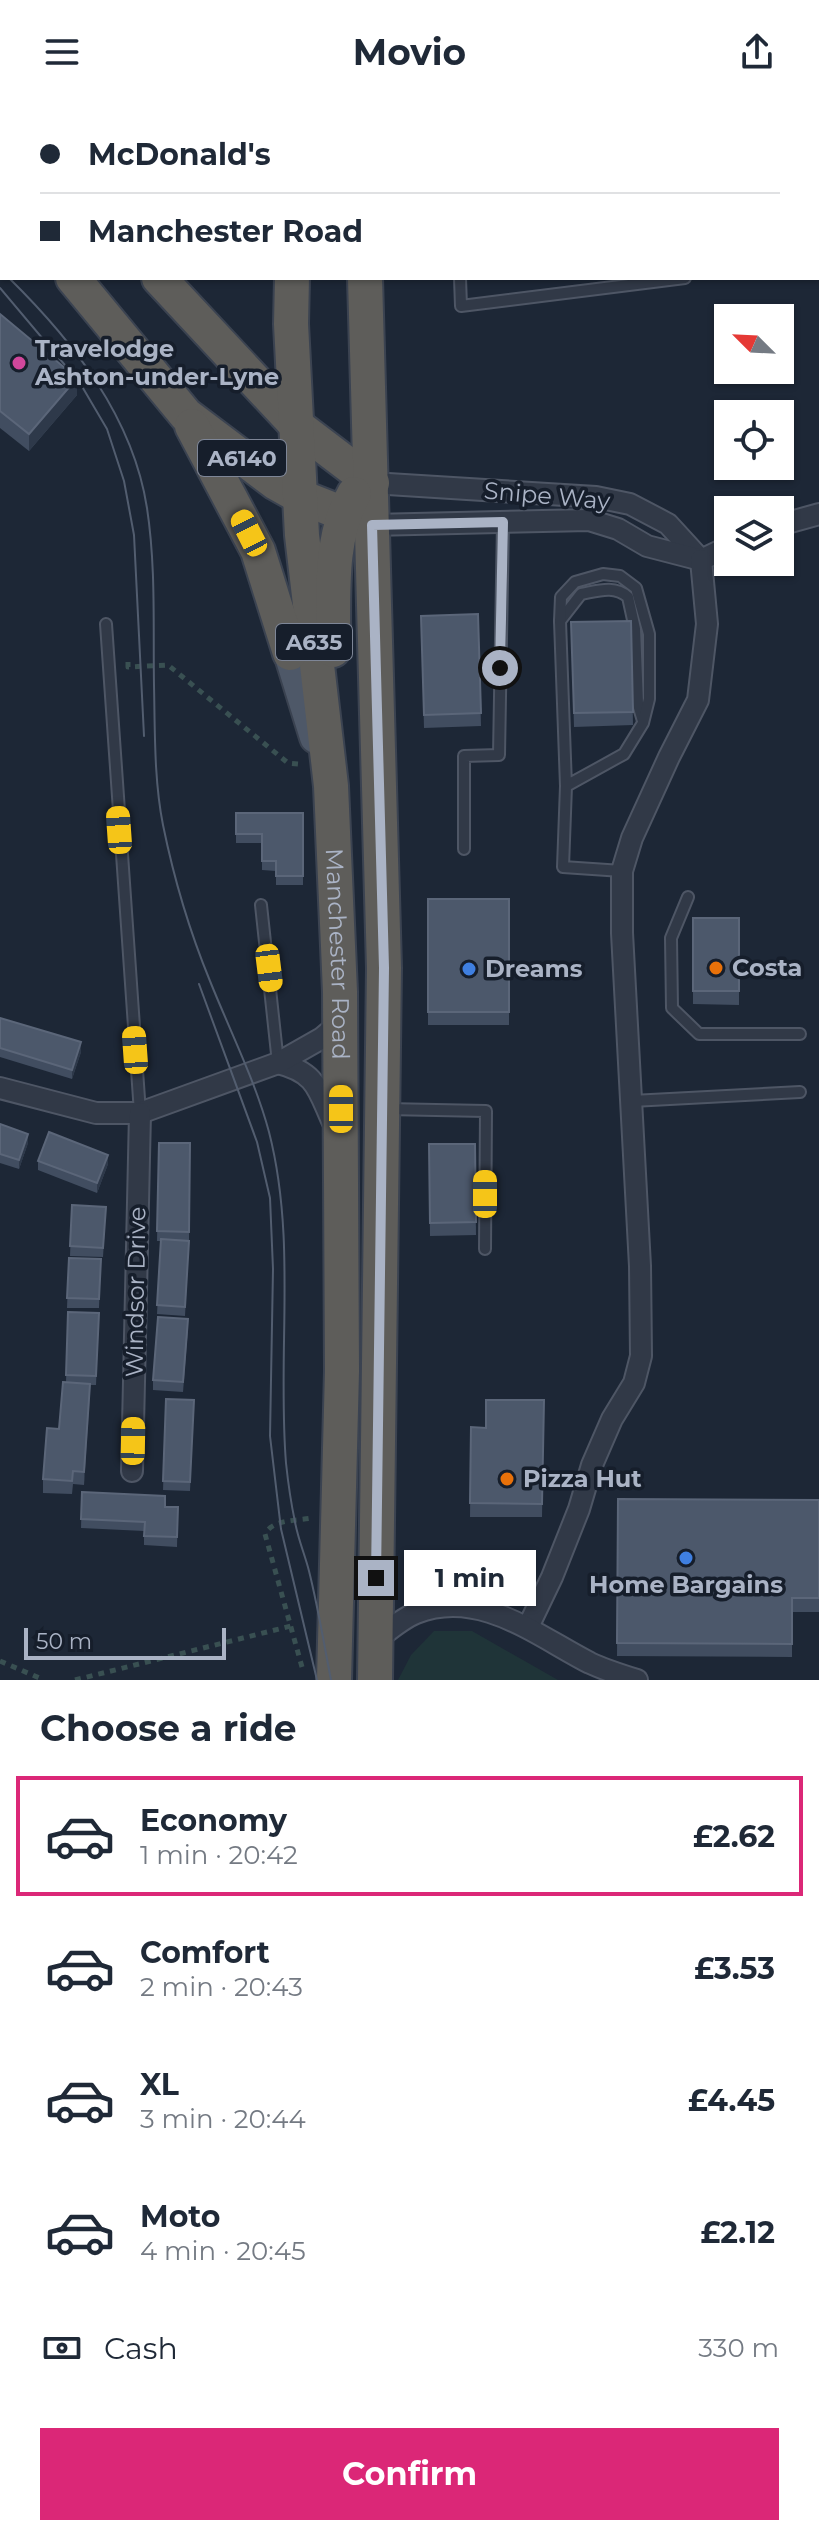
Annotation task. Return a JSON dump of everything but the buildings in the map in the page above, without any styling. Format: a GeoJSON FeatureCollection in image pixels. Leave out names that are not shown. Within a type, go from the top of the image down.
{"type":"FeatureCollection","features":[{"type":"Feature","properties":{"kind":"highway","name":"A6140"},"geometry":{"type":"LineString","coordinates":[[75,280],[186,415],[276,483],[301,497],[358,519]]}},
{"type":"Feature","properties":{"kind":"highway","name":"A6140"},"geometry":{"type":"LineString","coordinates":[[161,280],[297,426],[372,483]]}},
{"type":"Feature","properties":{"kind":"highway","name":"Manchester Road"},"geometry":{"type":"LineString","coordinates":[[292,280],[291,324],[302,535],[331,786],[341,1022],[342,1371],[334,1680]]}},
{"type":"Feature","properties":{"kind":"highway","name":"Manchester Road"},"geometry":{"type":"LineString","coordinates":[[365,280],[372,483],[358,519],[384,968],[375,1680]]}},
{"type":"Feature","properties":{"kind":"highway"},"geometry":{"type":"LineString","coordinates":[[186,415],[258,551],[290,653]]}},
{"type":"Feature","properties":{"kind":"highway"},"geometry":{"type":"LineString","coordinates":[[331,786],[335,561],[358,519]]}},
{"type":"Feature","properties":{"kind":"main road"},"geometry":{"type":"LineString","coordinates":[[290,653],[331,786]]}},
{"type":"Feature","properties":{"kind":"street","name":"Snipe Way"},"geometry":{"type":"LineString","coordinates":[[372,483],[596,497],[630,504],[668,524],[701,560]]}},
{"type":"Feature","properties":{"kind":"street"},"geometry":{"type":"LineString","coordinates":[[794,521],[819,514]]}},
{"type":"Feature","properties":{"kind":"street","name":"Snipe Way"},"geometry":{"type":"LineString","coordinates":[[358,519],[589,520],[618,529],[647,546],[701,560]]}},
{"type":"Feature","properties":{"kind":"street"},"geometry":{"type":"LineString","coordinates":[[528,1627],[579,1509],[592,1465],[612,1419],[634,1383],[641,1356],[640,1266],[622,933],[622,871],[632,838],[698,700],[707,624],[701,560],[714,554]]}},
{"type":"Feature","properties":{"kind":"street"},"geometry":{"type":"LineString","coordinates":[[0,1088],[96,1113],[140,1113],[278,1063],[322,1038],[341,1022]]}},
{"type":"Feature","properties":{"kind":"street"},"geometry":{"type":"LineString","coordinates":[[278,1063],[300,1068],[313,1080],[341,1139]]}},
{"type":"Feature","properties":{"kind":"street","name":"Windsor Drive"},"geometry":{"type":"LineString","coordinates":[[132,1471],[140,1113]]}},
{"type":"Feature","properties":{"kind":"street"},"geometry":{"type":"LineString","coordinates":[[375,1641],[416,1613],[460,1607],[498,1614],[528,1627],[593,1664],[637,1680]]}},
{"type":"Feature","properties":{"kind":"lane"},"geometry":{"type":"LineString","coordinates":[[460,280],[461,306],[669,280]]}},
{"type":"Feature","properties":{"kind":"lane"},"geometry":{"type":"LineString","coordinates":[[464,849],[464,756],[499,755],[503,522]]}},
{"type":"Feature","properties":{"kind":"lane"},"geometry":{"type":"LineString","coordinates":[[566,786],[624,754],[643,723],[649,699],[649,634],[636,588],[620,576],[603,574],[575,582],[561,597],[560,621],[566,786],[563,867],[622,871]]}},
{"type":"Feature","properties":{"kind":"lane"},"geometry":{"type":"LineString","coordinates":[[560,621],[581,594],[609,589],[620,590],[628,597],[635,629],[638,704],[643,723]]}},
{"type":"Feature","properties":{"kind":"lane"},"geometry":{"type":"LineString","coordinates":[[106,624],[140,1113]]}},
{"type":"Feature","properties":{"kind":"lane"},"geometry":{"type":"LineString","coordinates":[[688,897],[671,938],[672,1008],[699,1034],[800,1034]]}},
{"type":"Feature","properties":{"kind":"lane"},"geometry":{"type":"LineString","coordinates":[[261,905],[278,1063]]}},
{"type":"Feature","properties":{"kind":"lane"},"geometry":{"type":"LineString","coordinates":[[632,1101],[800,1092]]}},
{"type":"Feature","properties":{"kind":"lane"},"geometry":{"type":"LineString","coordinates":[[382,1109],[486,1111],[485,1249]]}},
{"type":"Feature","properties":{"kind":"path"},"geometry":{"type":"LineString","coordinates":[[127,651],[128,667],[168,665],[288,763],[295,762]]}},
{"type":"Feature","properties":{"kind":"path"},"geometry":{"type":"LineString","coordinates":[[306,1680],[265,1534],[274,1524],[339,1514]]}},
{"type":"Feature","properties":{"kind":"path"},"geometry":{"type":"LineString","coordinates":[[75,1680],[291,1626]]}},
{"type":"Feature","properties":{"kind":"path"},"geometry":{"type":"LineString","coordinates":[[0,1661],[44,1680]]}},
{"type":"Feature","properties":{"kind":"green space"},"geometry":{"type":"Polygon","coordinates":[[[434,1631],[472,1631],[558,1680],[398,1680],[411,1655],[434,1631]]]}},
{"type":"Feature","properties":{"kind":"tram line"},"geometry":{"type":"LineString","coordinates":[[11,280],[56,328],[97,382],[129,443],[140,475],[152,552],[156,773],[160,808],[189,923],[269,1132],[282,1214],[286,1463],[296,1528],[312,1585],[331,1680]]}},
{"type":"Feature","properties":{"kind":"tram line"},"geometry":{"type":"LineString","coordinates":[[0,288],[80,383],[107,429],[124,481],[134,535],[144,736]]}},
{"type":"Feature","properties":{"kind":"tram line"},"geometry":{"type":"LineString","coordinates":[[199,984],[257,1142],[270,1198],[273,1269],[270,1436],[281,1529],[317,1680]]}},
{"type":"Feature","properties":{"kind":"place","name":"Travelodge Ashton-under-Lyne"},"geometry":{"type":"Point","coordinates":[19,363]}},
{"type":"Feature","properties":{"kind":"place","name":"Costa"},"geometry":{"type":"Point","coordinates":[716,968]}},
{"type":"Feature","properties":{"kind":"place","name":"Dreams"},"geometry":{"type":"Point","coordinates":[469,969]}},
{"type":"Feature","properties":{"kind":"place","name":"Pizza Hut"},"geometry":{"type":"Point","coordinates":[507,1479]}},
{"type":"Feature","properties":{"kind":"place","name":"Home Bargains"},"geometry":{"type":"Point","coordinates":[686,1558]}},
{"type":"Feature","properties":{"kind":"route"},"geometry":{"type":"LineString","coordinates":[[376,1578],[384,968],[372,525],[503,522],[500,668]]}}]}
